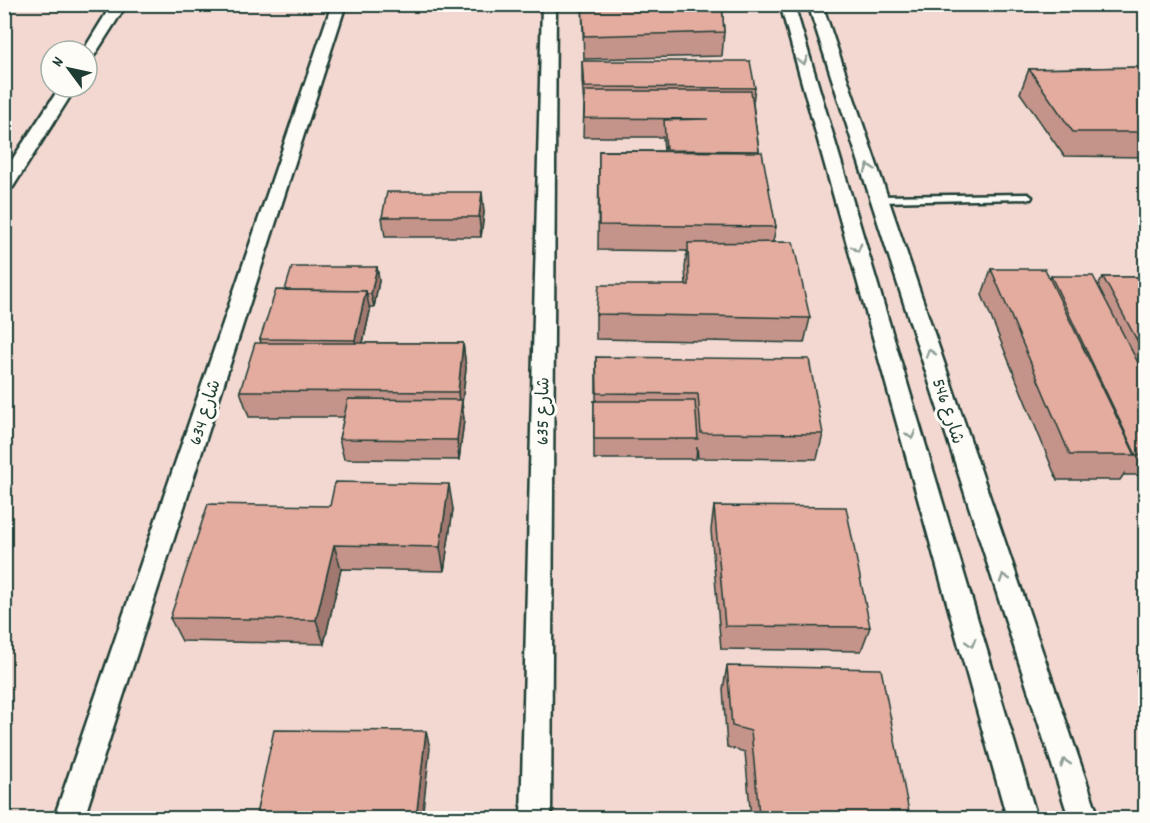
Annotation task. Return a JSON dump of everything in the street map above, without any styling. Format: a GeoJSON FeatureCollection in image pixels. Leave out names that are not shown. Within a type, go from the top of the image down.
{"type":"FeatureCollection","features":[{"type":"Feature","properties":{"kind":"street"},"geometry":{"type":"LineString","coordinates":[[98,39],[120,4]]}},
{"type":"Feature","properties":{"kind":"street","name":"شارع 634"},"geometry":{"type":"LineString","coordinates":[[69,819],[339,4]]}},
{"type":"Feature","properties":{"kind":"street","name":"شارع 635"},"geometry":{"type":"LineString","coordinates":[[536,819],[549,4]]}},
{"type":"Feature","properties":{"kind":"street"},"geometry":{"type":"LineString","coordinates":[[787,4],[1022,819]]}},
{"type":"Feature","properties":{"kind":"street","name":"شارع 546"},"geometry":{"type":"LineString","coordinates":[[815,4],[1084,819]]}},
{"type":"Feature","properties":{"kind":"street"},"geometry":{"type":"LineString","coordinates":[[4,187],[60,99]]}},
{"type":"Feature","properties":{"kind":"lane"},"geometry":{"type":"LineString","coordinates":[[879,199],[1028,197]]}},
{"type":"Feature","properties":{"kind":"shaded area"},"geometry":{"type":"Polygon","coordinates":[[[5,5],[1145,5],[1145,818],[5,818],[5,5]]]}},
{"type":"Feature","properties":{"kind":"building"},"geometry":{"type":"Polygon","coordinates":[[[582,4],[722,4],[724,32],[584,36],[582,4]]]}},
{"type":"Feature","properties":{"kind":"building"},"geometry":{"type":"Polygon","coordinates":[[[582,61],[750,61],[755,88],[584,87],[582,61]]]}},
{"type":"Feature","properties":{"kind":"building"},"geometry":{"type":"Polygon","coordinates":[[[1146,67],[1146,132],[1073,132],[1029,69],[1146,67]]]}},
{"type":"Feature","properties":{"kind":"building"},"geometry":{"type":"Polygon","coordinates":[[[585,91],[751,91],[759,151],[666,150],[664,120],[708,119],[584,118],[585,91]]]}},
{"type":"Feature","properties":{"kind":"building"},"geometry":{"type":"Polygon","coordinates":[[[599,151],[762,152],[776,227],[599,225],[599,151]]]}},
{"type":"Feature","properties":{"kind":"building"},"geometry":{"type":"Polygon","coordinates":[[[387,192],[482,192],[479,217],[382,217],[387,192]]]}},
{"type":"Feature","properties":{"kind":"building"},"geometry":{"type":"Polygon","coordinates":[[[793,242],[810,318],[596,314],[599,285],[689,285],[688,243],[793,242]]]}},
{"type":"Feature","properties":{"kind":"building"},"geometry":{"type":"Polygon","coordinates":[[[292,267],[377,267],[371,294],[367,294],[366,291],[285,290],[292,267]]]}},
{"type":"Feature","properties":{"kind":"building"},"geometry":{"type":"Polygon","coordinates":[[[991,269],[1045,269],[1135,455],[1070,455],[991,269]]]}},
{"type":"Feature","properties":{"kind":"building"},"geometry":{"type":"Polygon","coordinates":[[[1051,276],[1093,276],[1146,378],[1146,455],[1136,455],[1051,276]]]}},
{"type":"Feature","properties":{"kind":"building"},"geometry":{"type":"Polygon","coordinates":[[[1103,277],[1146,277],[1146,357],[1103,277]]]}},
{"type":"Feature","properties":{"kind":"building"},"geometry":{"type":"Polygon","coordinates":[[[276,290],[366,291],[355,340],[260,339],[276,290]]]}},
{"type":"Feature","properties":{"kind":"building"},"geometry":{"type":"Polygon","coordinates":[[[255,343],[463,343],[458,392],[240,391],[255,343]]]}},
{"type":"Feature","properties":{"kind":"building"},"geometry":{"type":"Polygon","coordinates":[[[596,357],[809,359],[823,434],[701,433],[698,394],[597,393],[596,357]]]}},
{"type":"Feature","properties":{"kind":"building"},"geometry":{"type":"Polygon","coordinates":[[[348,399],[462,400],[457,440],[339,439],[348,399]]]}},
{"type":"Feature","properties":{"kind":"building"},"geometry":{"type":"Polygon","coordinates":[[[594,401],[695,401],[698,439],[594,439],[594,401]]]}},
{"type":"Feature","properties":{"kind":"building"},"geometry":{"type":"Polygon","coordinates":[[[335,482],[449,484],[440,547],[334,545],[316,620],[170,618],[208,504],[330,506],[335,482]]]}},
{"type":"Feature","properties":{"kind":"building"},"geometry":{"type":"Polygon","coordinates":[[[714,506],[846,507],[870,627],[725,626],[714,506]]]}},
{"type":"Feature","properties":{"kind":"building"},"geometry":{"type":"Polygon","coordinates":[[[727,666],[881,669],[910,817],[759,814],[751,731],[732,726],[727,666]]]}},
{"type":"Feature","properties":{"kind":"building"},"geometry":{"type":"Polygon","coordinates":[[[274,730],[426,731],[416,819],[255,819],[274,730]]]}}]}
